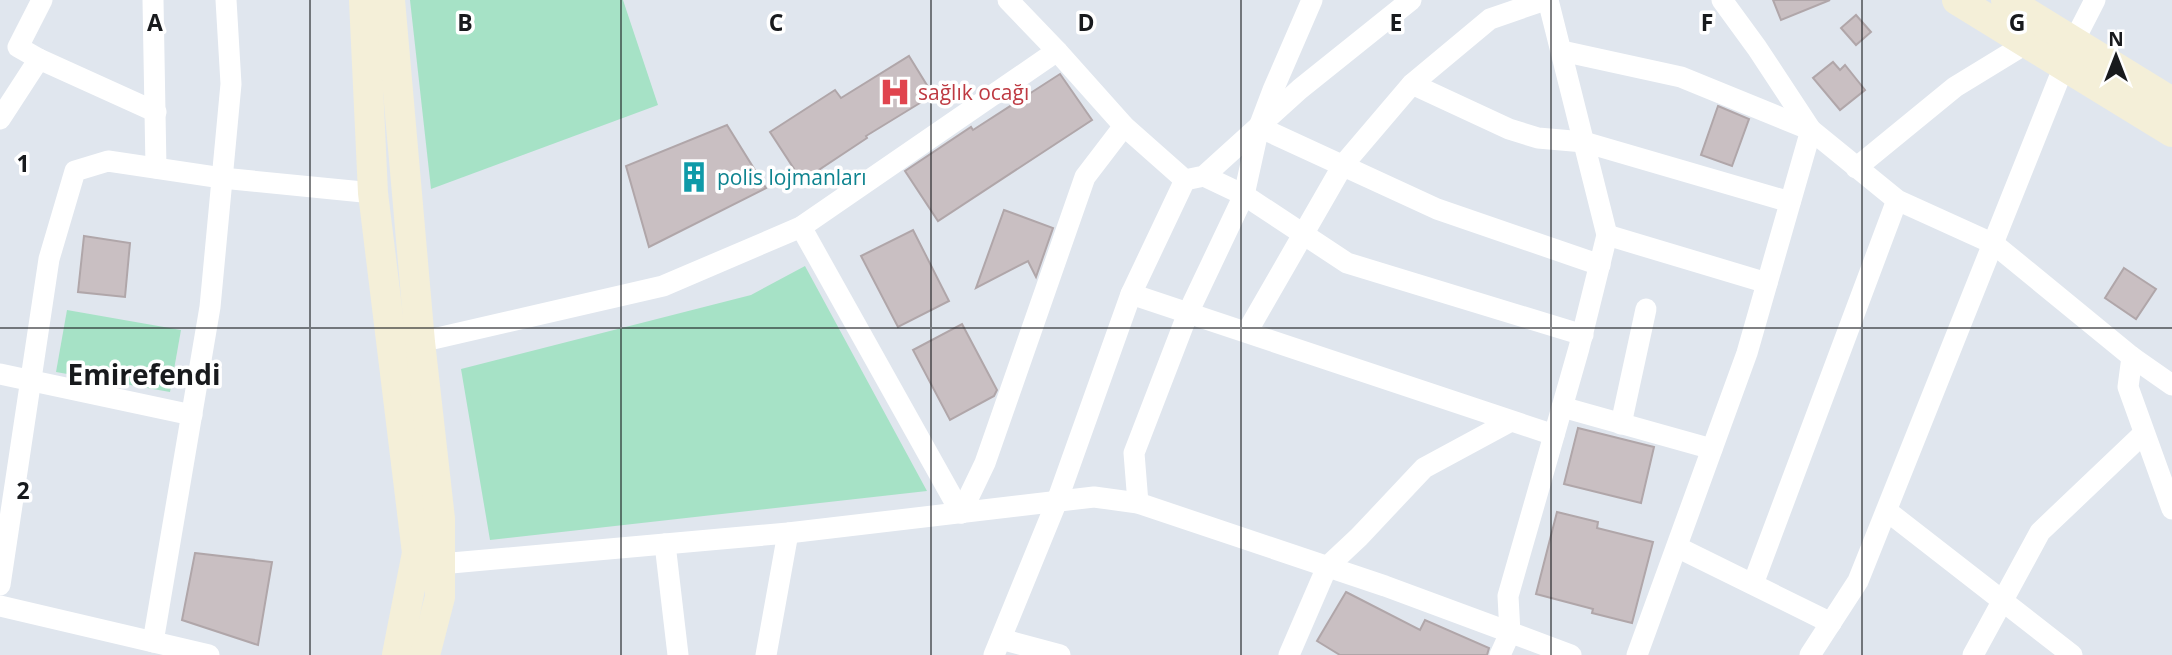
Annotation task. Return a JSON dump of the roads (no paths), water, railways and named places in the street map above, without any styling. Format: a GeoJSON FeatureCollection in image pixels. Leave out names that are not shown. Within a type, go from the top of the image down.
{"type":"FeatureCollection","features":[{"type":"Feature","properties":{"kind":"main road"},"geometry":{"type":"LineString","coordinates":[[364,0],[373,193],[416,553],[397,655]]}},
{"type":"Feature","properties":{"kind":"main road"},"geometry":{"type":"LineString","coordinates":[[390,0],[420,342],[440,519],[440,597],[425,655]]}},
{"type":"Feature","properties":{"kind":"main road"},"geometry":{"type":"LineString","coordinates":[[1957,0],[2027,43],[2069,53],[2172,102]]}},
{"type":"Feature","properties":{"kind":"main road"},"geometry":{"type":"LineString","coordinates":[[2006,0],[2069,53],[2172,132]]}},
{"type":"Feature","properties":{"kind":"street"},"geometry":{"type":"LineString","coordinates":[[42,0],[18,47],[156,112]]}},
{"type":"Feature","properties":{"kind":"street"},"geometry":{"type":"LineString","coordinates":[[153,0],[156,168]]}},
{"type":"Feature","properties":{"kind":"street"},"geometry":{"type":"LineString","coordinates":[[153,642],[210,307],[231,84],[226,0]]}},
{"type":"Feature","properties":{"kind":"street"},"geometry":{"type":"LineString","coordinates":[[1008,0],[1058,51],[1124,127],[1195,178],[1244,195],[1347,262],[1583,335]]}},
{"type":"Feature","properties":{"kind":"street"},"geometry":{"type":"LineString","coordinates":[[1138,503],[1134,453],[1188,313],[1244,195],[1259,127],[1312,0]]}},
{"type":"Feature","properties":{"kind":"street"},"geometry":{"type":"LineString","coordinates":[[1060,655],[997,647],[1057,502],[1131,294],[1195,178],[1411,0]]}},
{"type":"Feature","properties":{"kind":"street"},"geometry":{"type":"LineString","coordinates":[[1247,332],[1343,165],[1412,85],[1490,19],[1546,0],[1562,51],[1607,235],[1583,335],[1508,596],[1510,633],[1500,655]]}},
{"type":"Feature","properties":{"kind":"street"},"geometry":{"type":"LineString","coordinates":[[1722,0],[1811,130],[1897,200],[1994,244],[2132,357],[2172,385]]}},
{"type":"Feature","properties":{"kind":"street"},"geometry":{"type":"LineString","coordinates":[[1810,655],[1858,581],[2069,53],[2095,0]]}},
{"type":"Feature","properties":{"kind":"street"},"geometry":{"type":"LineString","coordinates":[[1857,168],[1955,87],[2027,43]]}},
{"type":"Feature","properties":{"kind":"street"},"geometry":{"type":"LineString","coordinates":[[420,342],[663,286],[802,227],[1058,51]]}},
{"type":"Feature","properties":{"kind":"street"},"geometry":{"type":"LineString","coordinates":[[1562,51],[1681,77],[1811,130]]}},
{"type":"Feature","properties":{"kind":"street"},"geometry":{"type":"LineString","coordinates":[[0,119],[39,59]]}},
{"type":"Feature","properties":{"kind":"street"},"geometry":{"type":"LineString","coordinates":[[1412,85],[1509,129],[1538,138],[1584,142],[1790,202]]}},
{"type":"Feature","properties":{"kind":"street"},"geometry":{"type":"LineString","coordinates":[[961,513],[985,464],[1085,177],[1124,127]]}},
{"type":"Feature","properties":{"kind":"street"},"geometry":{"type":"LineString","coordinates":[[1259,127],[1437,209],[1600,265]]}},
{"type":"Feature","properties":{"kind":"street"},"geometry":{"type":"LineString","coordinates":[[1637,655],[1747,353],[1811,130]]}},
{"type":"Feature","properties":{"kind":"street"},"geometry":{"type":"LineString","coordinates":[[0,585],[49,259],[75,171],[108,161],[222,178],[373,193]]}},
{"type":"Feature","properties":{"kind":"street"},"geometry":{"type":"LineString","coordinates":[[1753,584],[1897,200]]}},
{"type":"Feature","properties":{"kind":"street"},"geometry":{"type":"LineString","coordinates":[[802,227],[961,513]]}},
{"type":"Feature","properties":{"kind":"street"},"geometry":{"type":"LineString","coordinates":[[1607,235],[1767,283]]}},
{"type":"Feature","properties":{"kind":"street"},"geometry":{"type":"LineString","coordinates":[[1131,294],[1555,435]]}},
{"type":"Feature","properties":{"kind":"street"},"geometry":{"type":"LineString","coordinates":[[1621,424],[1646,309]]}},
{"type":"Feature","properties":{"kind":"street"},"geometry":{"type":"LineString","coordinates":[[2132,357],[2128,387],[2172,509]]}},
{"type":"Feature","properties":{"kind":"street"},"geometry":{"type":"LineString","coordinates":[[0,374],[192,415]]}},
{"type":"Feature","properties":{"kind":"street"},"geometry":{"type":"LineString","coordinates":[[1562,407],[1712,449]]}},
{"type":"Feature","properties":{"kind":"street"},"geometry":{"type":"LineString","coordinates":[[1289,655],[1326,567],[1359,537],[1424,468],[1511,421]]}},
{"type":"Feature","properties":{"kind":"street"},"geometry":{"type":"LineString","coordinates":[[1973,655],[2040,532],[2144,433]]}},
{"type":"Feature","properties":{"kind":"street"},"geometry":{"type":"LineString","coordinates":[[440,564],[788,533],[1094,497],[1138,503],[1571,655]]}},
{"type":"Feature","properties":{"kind":"street"},"geometry":{"type":"LineString","coordinates":[[1886,510],[2072,655]]}},
{"type":"Feature","properties":{"kind":"street"},"geometry":{"type":"LineString","coordinates":[[766,655],[788,533]]}},
{"type":"Feature","properties":{"kind":"street"},"geometry":{"type":"LineString","coordinates":[[665,544],[678,655]]}},
{"type":"Feature","properties":{"kind":"street"},"geometry":{"type":"LineString","coordinates":[[1677,547],[1831,623]]}},
{"type":"Feature","properties":{"kind":"street"},"geometry":{"type":"LineString","coordinates":[[0,606],[123,645],[153,642],[209,655]]}},
{"type":"Feature","properties":{"kind":"place","name":"sağlık ocağı"},"geometry":{"type":"Point","coordinates":[895,92]}},
{"type":"Feature","properties":{"kind":"place","name":"polis lojmanları"},"geometry":{"type":"Point","coordinates":[694,177]}},
{"type":"Feature","properties":{"kind":"district","name":"Emirefendi"},"geometry":{"type":"Point","coordinates":[144,374]}}]}
